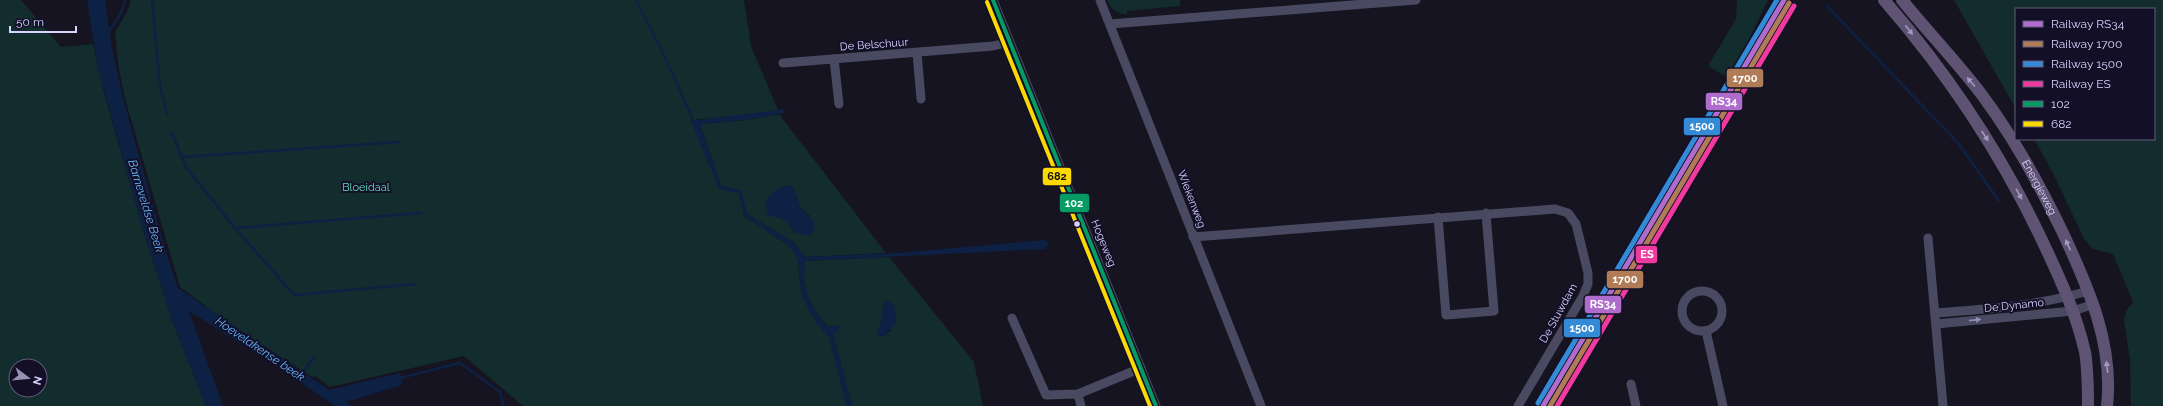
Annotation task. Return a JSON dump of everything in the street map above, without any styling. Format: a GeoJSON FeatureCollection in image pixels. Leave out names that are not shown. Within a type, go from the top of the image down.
{"type":"FeatureCollection","features":[{"type":"Feature","properties":{"kind":"main road","name":"Energieweg"},"geometry":{"type":"LineString","coordinates":[[1884,0],[1940,71],[2000,160],[2033,219],[2073,311],[2085,352],[2088,406]]}},
{"type":"Feature","properties":{"kind":"main road","name":"Energieweg"},"geometry":{"type":"LineString","coordinates":[[1902,0],[1982,95],[2031,169],[2071,251],[2094,304],[2101,327],[2108,372],[2107,406]]}},
{"type":"Feature","properties":{"kind":"street","name":"Hogeweg"},"geometry":{"type":"LineString","coordinates":[[993,0],[1156,406]]}},
{"type":"Feature","properties":{"kind":"street","name":"Wiekenweg"},"geometry":{"type":"LineString","coordinates":[[1100,0],[1261,406]]}},
{"type":"Feature","properties":{"kind":"street"},"geometry":{"type":"LineString","coordinates":[[1110,24],[1416,0]]}},
{"type":"Feature","properties":{"kind":"street","name":"De Belschuur"},"geometry":{"type":"LineString","coordinates":[[783,63],[998,46],[1008,38]]}},
{"type":"Feature","properties":{"kind":"street","name":"De Belschuur"},"geometry":{"type":"LineString","coordinates":[[917,53],[921,99]]}},
{"type":"Feature","properties":{"kind":"street","name":"De Belschuur"},"geometry":{"type":"LineString","coordinates":[[834,59],[840,104]]}},
{"type":"Feature","properties":{"kind":"street","name":"De Stuwdam"},"geometry":{"type":"LineString","coordinates":[[1193,237],[1486,213],[1555,209],[1568,213],[1576,224],[1588,273],[1588,284],[1583,296],[1518,406]]}},
{"type":"Feature","properties":{"kind":"street"},"geometry":{"type":"LineString","coordinates":[[1438,217],[1446,315],[1487,312],[1494,311],[1486,213]]}},
{"type":"Feature","properties":{"kind":"street"},"geometry":{"type":"LineString","coordinates":[[1928,238],[1943,406]]}},
{"type":"Feature","properties":{"kind":"street"},"geometry":{"type":"LineString","coordinates":[[1697,291],[1713,293],[1721,306],[1719,322],[1706,331],[1691,328],[1684,320],[1681,309],[1688,296],[1697,291]]}},
{"type":"Feature","properties":{"kind":"street","name":"De Dynamo"},"geometry":{"type":"LineString","coordinates":[[1935,312],[2015,306],[2068,297],[2088,291]]}},
{"type":"Feature","properties":{"kind":"street","name":"De Dynamo"},"geometry":{"type":"LineString","coordinates":[[1936,324],[2073,311],[2094,304]]}},
{"type":"Feature","properties":{"kind":"street"},"geometry":{"type":"LineString","coordinates":[[1012,318],[1046,395],[1078,394],[1141,368]]}},
{"type":"Feature","properties":{"kind":"street"},"geometry":{"type":"LineString","coordinates":[[1706,331],[1723,406]]}},
{"type":"Feature","properties":{"kind":"street"},"geometry":{"type":"LineString","coordinates":[[1630,384],[1636,406]]}},
{"type":"Feature","properties":{"kind":"street"},"geometry":{"type":"LineString","coordinates":[[1078,394],[1081,406]]}},
{"type":"Feature","properties":{"kind":"green space"},"geometry":{"type":"Polygon","coordinates":[[[0,0],[21,0],[61,47],[93,44],[104,93],[144,233],[173,323],[206,406],[0,406],[0,0]]]}},
{"type":"Feature","properties":{"kind":"green space","name":"Bloeidaal"},"geometry":{"type":"Polygon","coordinates":[[[131,0],[744,0],[751,46],[778,110],[742,116],[697,119],[719,189],[739,193],[744,216],[790,246],[798,260],[800,283],[816,322],[829,337],[847,406],[523,406],[464,356],[330,387],[315,376],[312,377],[227,322],[180,287],[125,99],[118,63],[115,32],[127,12],[131,0]]]}},
{"type":"Feature","properties":{"kind":"green space"},"geometry":{"type":"Polygon","coordinates":[[[1107,0],[1180,0],[1180,6],[1127,11],[1127,15],[1114,10],[1107,0]]]}},
{"type":"Feature","properties":{"kind":"green space"},"geometry":{"type":"Polygon","coordinates":[[[1737,0],[1768,0],[1730,79],[1708,66],[1736,19],[1737,0]]]}},
{"type":"Feature","properties":{"kind":"green space"},"geometry":{"type":"Polygon","coordinates":[[[1954,0],[2163,0],[2163,406],[2131,406],[2130,360],[2124,320],[2126,311],[2133,302],[2113,254],[2093,249],[2084,239],[2054,175],[2035,140],[2155,140],[2155,8],[2015,8],[2015,107],[1954,0]]]}},
{"type":"Feature","properties":{"kind":"green space"},"geometry":{"type":"Polygon","coordinates":[[[780,114],[886,253],[805,257],[794,243],[747,214],[741,190],[721,186],[701,127],[703,124],[745,120],[780,114]],[[793,187],[778,217],[789,223],[795,233],[810,216],[800,207],[793,187]]]}},
{"type":"Feature","properties":{"kind":"green space"},"geometry":{"type":"Polygon","coordinates":[[[889,257],[974,362],[983,406],[852,406],[833,334],[839,326],[828,327],[811,304],[804,280],[805,261],[889,257]],[[882,321],[877,332],[880,336],[885,335],[892,330],[882,321]]]}},
{"type":"Feature","properties":{"kind":"water"},"geometry":{"type":"Polygon","coordinates":[[[87,0],[105,0],[112,48],[123,98],[165,249],[178,288],[329,390],[400,373],[402,385],[346,402],[352,406],[335,406],[290,375],[189,311],[223,406],[206,406],[173,323],[144,233],[98,69],[87,0]]]}},
{"type":"Feature","properties":{"kind":"water"},"geometry":{"type":"Polygon","coordinates":[[[785,109],[784,113],[745,120],[703,124],[701,128],[721,186],[741,190],[747,214],[794,243],[805,257],[898,253],[1045,240],[1049,243],[1045,249],[805,261],[804,280],[808,296],[816,312],[827,327],[839,325],[839,332],[833,335],[852,406],[847,406],[829,337],[816,322],[802,297],[798,260],[790,246],[744,216],[739,193],[719,189],[691,121],[785,109]]]}},
{"type":"Feature","properties":{"kind":"water"},"geometry":{"type":"Polygon","coordinates":[[[788,185],[793,187],[800,207],[815,223],[812,234],[799,234],[783,220],[777,217],[768,216],[766,210],[767,200],[773,192],[788,185]]]}},
{"type":"Feature","properties":{"kind":"water"},"geometry":{"type":"Polygon","coordinates":[[[886,300],[894,305],[897,322],[885,335],[880,336],[877,332],[882,321],[883,303],[886,300]]]}},
{"type":"Feature","properties":{"kind":"waterway"},"geometry":{"type":"LineString","coordinates":[[108,33],[121,13],[125,0]]}},
{"type":"Feature","properties":{"kind":"waterway"},"geometry":{"type":"LineString","coordinates":[[152,0],[160,86],[167,114]]}},
{"type":"Feature","properties":{"kind":"waterway"},"geometry":{"type":"LineString","coordinates":[[636,0],[664,55],[694,122]]}},
{"type":"Feature","properties":{"kind":"waterway"},"geometry":{"type":"LineString","coordinates":[[1827,6],[1959,144],[1999,201]]}},
{"type":"Feature","properties":{"kind":"waterway"},"geometry":{"type":"LineString","coordinates":[[172,133],[186,167],[235,228],[294,295],[416,284]]}},
{"type":"Feature","properties":{"kind":"waterway"},"geometry":{"type":"LineString","coordinates":[[182,157],[400,142]]}},
{"type":"Feature","properties":{"kind":"waterway"},"geometry":{"type":"LineString","coordinates":[[236,228],[421,213]]}},
{"type":"Feature","properties":{"kind":"waterway","name":"Hoevelakense beek"},"geometry":{"type":"LineString","coordinates":[[300,376],[314,357]]}},
{"type":"Feature","properties":{"kind":"waterway"},"geometry":{"type":"LineString","coordinates":[[396,379],[460,363],[500,392],[503,406]]}},
{"type":"Feature","properties":{"kind":"rail line","name":"1500"},"geometry":{"type":"LineString","coordinates":[[1538,403],[1777,0]]}},
{"type":"Feature","properties":{"kind":"rail line","name":"RS34"},"geometry":{"type":"LineString","coordinates":[[1543,406],[1784,0]]}},
{"type":"Feature","properties":{"kind":"rail line","name":"1700"},"geometry":{"type":"LineString","coordinates":[[1550,406],[1789,3]]}},
{"type":"Feature","properties":{"kind":"rail line","name":"ES"},"geometry":{"type":"LineString","coordinates":[[1557,406],[1794,6]]}},
{"type":"Feature","properties":{"kind":"transit line","name":"102"},"geometry":{"type":"LineString","coordinates":[[993,0],[1156,406]]}},
{"type":"Feature","properties":{"kind":"transit line","name":"682"},"geometry":{"type":"LineString","coordinates":[[987,2],[1150,406]]}},
{"type":"Feature","properties":{"kind":"water label","name":"Barneveldse Beek"},"geometry":{"type":"Point","coordinates":[146,206]}}]}
